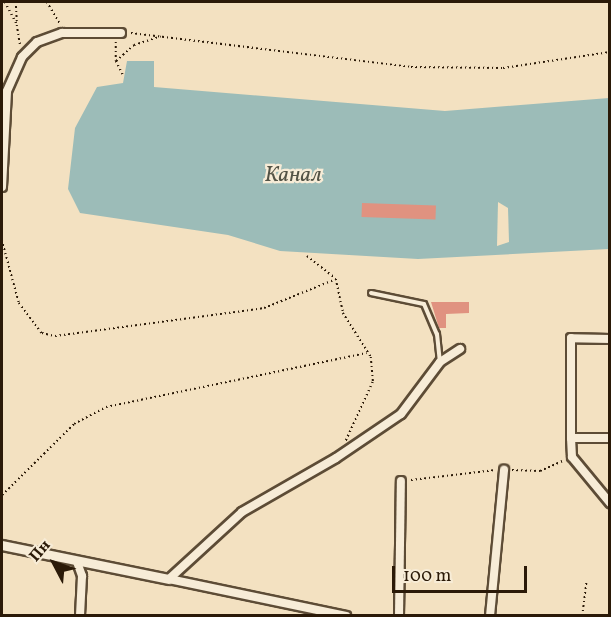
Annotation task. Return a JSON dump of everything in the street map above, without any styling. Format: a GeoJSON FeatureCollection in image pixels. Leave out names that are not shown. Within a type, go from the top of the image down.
{"type":"FeatureCollection","features":[{"type":"Feature","properties":{"kind":"street"},"geometry":{"type":"LineString","coordinates":[[2,187],[8,90],[22,57],[37,42],[62,33],[119,32]]}},
{"type":"Feature","properties":{"kind":"street"},"geometry":{"type":"LineString","coordinates":[[609,339],[571,338],[572,457],[609,503]]}},
{"type":"Feature","properties":{"kind":"street"},"geometry":{"type":"LineString","coordinates":[[169,579],[242,512],[343,453],[401,414],[440,362],[460,349]]}},
{"type":"Feature","properties":{"kind":"street"},"geometry":{"type":"LineString","coordinates":[[571,438],[609,438]]}},
{"type":"Feature","properties":{"kind":"street"},"geometry":{"type":"LineString","coordinates":[[490,615],[504,470]]}},
{"type":"Feature","properties":{"kind":"street"},"geometry":{"type":"LineString","coordinates":[[399,615],[401,481]]}},
{"type":"Feature","properties":{"kind":"street"},"geometry":{"type":"LineString","coordinates":[[2,545],[346,615]]}},
{"type":"Feature","properties":{"kind":"street"},"geometry":{"type":"LineString","coordinates":[[77,562],[82,576],[80,615]]}},
{"type":"Feature","properties":{"kind":"lane"},"geometry":{"type":"LineString","coordinates":[[371,293],[424,304],[437,334],[440,362]]}},
{"type":"Feature","properties":{"kind":"path"},"geometry":{"type":"LineString","coordinates":[[5,2],[17,25]]}},
{"type":"Feature","properties":{"kind":"path"},"geometry":{"type":"LineString","coordinates":[[16,2],[22,57]]}},
{"type":"Feature","properties":{"kind":"path"},"geometry":{"type":"LineString","coordinates":[[47,2],[58,14],[62,33]]}},
{"type":"Feature","properties":{"kind":"path"},"geometry":{"type":"LineString","coordinates":[[123,75],[116,61],[119,32],[411,67],[503,68],[609,52]]}},
{"type":"Feature","properties":{"kind":"path"},"geometry":{"type":"LineString","coordinates":[[116,61],[134,45],[162,36]]}},
{"type":"Feature","properties":{"kind":"path"},"geometry":{"type":"LineString","coordinates":[[2,240],[20,303],[42,333],[56,336],[254,310],[319,289],[336,279]]}},
{"type":"Feature","properties":{"kind":"path"},"geometry":{"type":"LineString","coordinates":[[308,256],[336,279],[344,314],[367,352],[373,382],[343,453]]}},
{"type":"Feature","properties":{"kind":"path"},"geometry":{"type":"LineString","coordinates":[[2,495],[74,424],[106,407],[367,352]]}},
{"type":"Feature","properties":{"kind":"path"},"geometry":{"type":"LineString","coordinates":[[401,481],[504,470],[540,471],[572,457]]}},
{"type":"Feature","properties":{"kind":"path"},"geometry":{"type":"LineString","coordinates":[[582,615],[586,581]]}},
{"type":"Feature","properties":{"kind":"water","name":"Канал"},"geometry":{"type":"Polygon","coordinates":[[[127,61],[154,61],[154,87],[445,111],[609,98],[609,249],[418,259],[280,251],[228,235],[80,213],[68,189],[75,128],[97,87],[123,83],[127,61]]]}},
{"type":"Feature","properties":{"kind":"pier"},"geometry":{"type":"Polygon","coordinates":[[[498,202],[508,208],[509,242],[497,246],[498,202]]]}},
{"type":"Feature","properties":{"kind":"building"},"geometry":{"type":"Polygon","coordinates":[[[362,203],[436,206],[435,220],[362,217],[362,203]]]}},
{"type":"Feature","properties":{"kind":"building"},"geometry":{"type":"Polygon","coordinates":[[[431,302],[469,302],[469,313],[446,314],[446,328],[439,328],[431,302]]]}}]}
